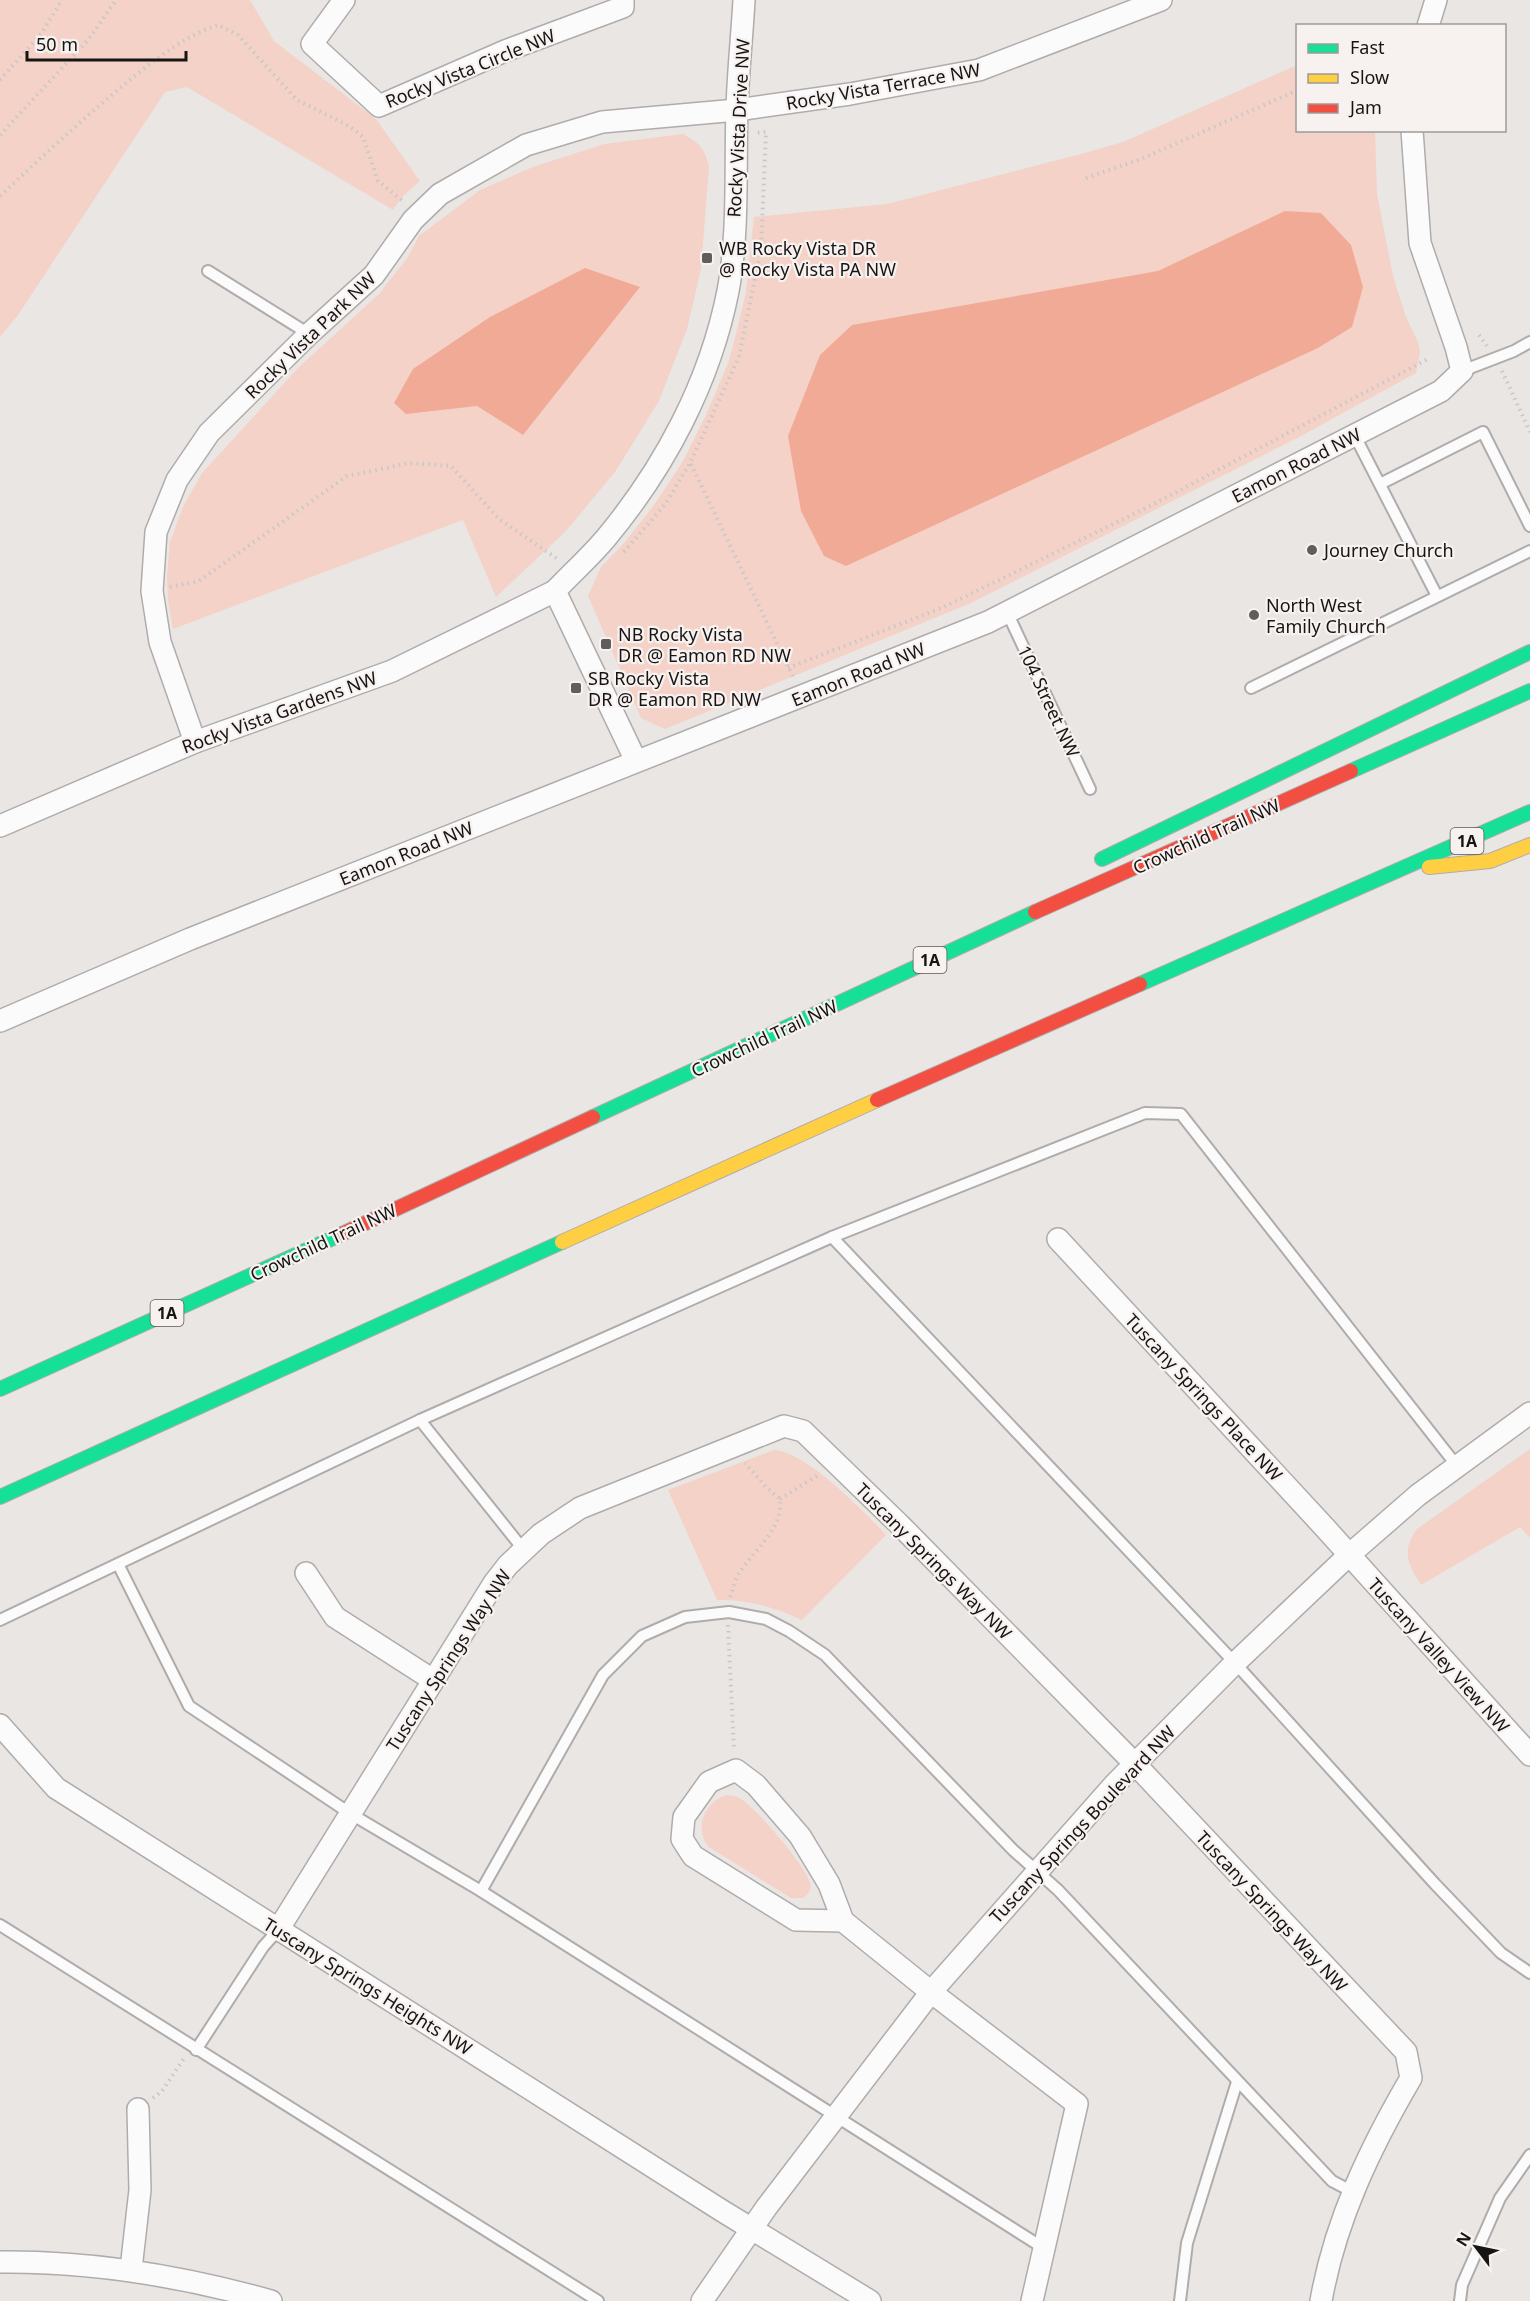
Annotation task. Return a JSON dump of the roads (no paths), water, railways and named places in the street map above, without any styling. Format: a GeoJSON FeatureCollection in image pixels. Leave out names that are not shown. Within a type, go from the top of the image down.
{"type":"FeatureCollection","features":[{"type":"Feature","properties":{"kind":"highway"},"geometry":{"type":"LineString","coordinates":[[1086,866],[1530,652]]}},
{"type":"Feature","properties":{"kind":"highway","name":"Crowchild Trail NW"},"geometry":{"type":"LineString","coordinates":[[0,1389],[334,1238],[986,934],[1530,691]]}},
{"type":"Feature","properties":{"kind":"highway","name":"1A"},"geometry":{"type":"LineString","coordinates":[[0,1497],[810,1130],[1530,812]]}},
{"type":"Feature","properties":{"kind":"highway"},"geometry":{"type":"LineString","coordinates":[[1404,869],[1490,861],[1530,846]]}},
{"type":"Feature","properties":{"kind":"highway"},"geometry":{"type":"LineString","coordinates":[[986,934],[1017,906]]}},
{"type":"Feature","properties":{"kind":"street","name":"Rocky Vista Circle NW"},"geometry":{"type":"LineString","coordinates":[[344,0],[312,44],[379,106],[505,51],[623,8],[623,0]]}},
{"type":"Feature","properties":{"kind":"street","name":"Rocky Vista Drive NW"},"geometry":{"type":"LineString","coordinates":[[555,591],[605,538],[643,489],[682,424],[711,359],[728,291],[733,244],[737,110],[744,0]]}},
{"type":"Feature","properties":{"kind":"street","name":"Rocky Vista Terrace NW"},"geometry":{"type":"LineString","coordinates":[[737,110],[850,94],[979,70],[1161,0]]}},
{"type":"Feature","properties":{"kind":"street"},"geometry":{"type":"LineString","coordinates":[[1429,24],[1436,0]]}},
{"type":"Feature","properties":{"kind":"street","name":"Rocky Vista Park NW"},"geometry":{"type":"LineString","coordinates":[[195,742],[160,642],[152,591],[156,532],[177,480],[209,433],[309,334],[374,275],[413,220],[440,194],[526,145],[602,122],[737,110]]}},
{"type":"Feature","properties":{"kind":"street"},"geometry":{"type":"LineString","coordinates":[[1412,132],[1420,243],[1456,346],[1462,371]]}},
{"type":"Feature","properties":{"kind":"street","name":"Eamon Road NW"},"geometry":{"type":"LineString","coordinates":[[0,1021],[190,939],[802,696],[1007,612],[1441,391],[1462,371]]}},
{"type":"Feature","properties":{"kind":"street"},"geometry":{"type":"LineString","coordinates":[[555,591],[636,761]]}},
{"type":"Feature","properties":{"kind":"street","name":"Rocky Vista Gardens NW"},"geometry":{"type":"LineString","coordinates":[[0,826],[195,742],[392,671],[555,591]]}},
{"type":"Feature","properties":{"kind":"street","name":"Tuscany Springs Place NW"},"geometry":{"type":"LineString","coordinates":[[1058,1239],[1349,1555]]}},
{"type":"Feature","properties":{"kind":"street","name":"Tuscany Springs Boulevard NW"},"geometry":{"type":"LineString","coordinates":[[702,2301],[835,2116],[931,1992],[1036,1871],[1135,1764],[1235,1663],[1349,1555],[1418,1495],[1530,1413]]}},
{"type":"Feature","properties":{"kind":"street","name":"Tuscany Springs Way NW"},"geometry":{"type":"LineString","coordinates":[[278,1930],[494,1583],[524,1549],[560,1520],[580,1508],[784,1426],[803,1431],[1135,1764],[1406,2052],[1410,2078],[1380,2131],[1353,2192],[1331,2257],[1321,2301]]}},
{"type":"Feature","properties":{"kind":"street","name":"Tuscany Valley View NW"},"geometry":{"type":"LineString","coordinates":[[1349,1555],[1530,1755]]}},
{"type":"Feature","properties":{"kind":"street"},"geometry":{"type":"LineString","coordinates":[[306,1573],[334,1617],[433,1680]]}},
{"type":"Feature","properties":{"kind":"street","name":"Tuscany Springs Heights NW"},"geometry":{"type":"LineString","coordinates":[[0,1725],[56,1788],[752,2229],[870,2301]]}},
{"type":"Feature","properties":{"kind":"street"},"geometry":{"type":"LineString","coordinates":[[843,1921],[796,1920],[693,1856],[682,1839],[684,1817],[709,1782],[736,1770],[756,1785],[800,1836],[829,1884],[843,1921],[1077,2104],[1032,2301]]}},
{"type":"Feature","properties":{"kind":"street"},"geometry":{"type":"LineString","coordinates":[[131,2269],[140,2190],[138,2109]]}},
{"type":"Feature","properties":{"kind":"street"},"geometry":{"type":"LineString","coordinates":[[0,2262],[78,2264],[131,2269],[219,2286],[271,2301]]}},
{"type":"Feature","properties":{"kind":"lane"},"geometry":{"type":"LineString","coordinates":[[208,271],[309,334]]}},
{"type":"Feature","properties":{"kind":"lane"},"geometry":{"type":"LineString","coordinates":[[1462,371],[1530,342]]}},
{"type":"Feature","properties":{"kind":"lane"},"geometry":{"type":"LineString","coordinates":[[1380,484],[1483,432],[1530,526]]}},
{"type":"Feature","properties":{"kind":"lane"},"geometry":{"type":"LineString","coordinates":[[1355,436],[1437,596]]}},
{"type":"Feature","properties":{"kind":"lane"},"geometry":{"type":"LineString","coordinates":[[1251,688],[1530,551]]}},
{"type":"Feature","properties":{"kind":"lane","name":"104 Street NW"},"geometry":{"type":"LineString","coordinates":[[1007,612],[1090,789]]}},
{"type":"Feature","properties":{"kind":"lane"},"geometry":{"type":"LineString","coordinates":[[0,1620],[420,1420],[832,1237],[1145,1113],[1180,1114],[1457,1466]]}},
{"type":"Feature","properties":{"kind":"lane"},"geometry":{"type":"LineString","coordinates":[[832,1237],[1235,1663],[1435,1884],[1502,1953],[1530,1973]]}},
{"type":"Feature","properties":{"kind":"lane"},"geometry":{"type":"LineString","coordinates":[[420,1420],[524,1549]]}},
{"type":"Feature","properties":{"kind":"lane"},"geometry":{"type":"LineString","coordinates":[[118,1564],[189,1706],[351,1814],[481,1891],[1045,2249]]}},
{"type":"Feature","properties":{"kind":"lane"},"geometry":{"type":"LineString","coordinates":[[481,1891],[603,1675],[642,1636],[685,1617],[729,1612],[766,1619],[825,1655],[1013,1850],[1058,1890],[1332,2181],[1353,2192]]}},
{"type":"Feature","properties":{"kind":"lane"},"geometry":{"type":"LineString","coordinates":[[0,1925],[598,2301]]}},
{"type":"Feature","properties":{"kind":"lane"},"geometry":{"type":"LineString","coordinates":[[196,2050],[263,1947],[278,1930]]}},
{"type":"Feature","properties":{"kind":"lane"},"geometry":{"type":"LineString","coordinates":[[1180,2301],[1187,2243],[1237,2082]]}},
{"type":"Feature","properties":{"kind":"lane"},"geometry":{"type":"LineString","coordinates":[[1460,2301],[1462,2285],[1500,2198],[1530,2155]]}},
{"type":"Feature","properties":{"kind":"place","name":"WB Rocky Vista DR @ Rocky Vista PA NW"},"geometry":{"type":"Point","coordinates":[707,258]}},
{"type":"Feature","properties":{"kind":"place","name":"Journey Church"},"geometry":{"type":"Point","coordinates":[1312,550]}},
{"type":"Feature","properties":{"kind":"place","name":"North West Family Church"},"geometry":{"type":"Point","coordinates":[1254,615]}},
{"type":"Feature","properties":{"kind":"place","name":"NB Rocky Vista DR @ Eamon RD NW"},"geometry":{"type":"Point","coordinates":[606,644]}},
{"type":"Feature","properties":{"kind":"place","name":"SB Rocky Vista DR @ Eamon RD NW"},"geometry":{"type":"Point","coordinates":[576,688]}}]}
